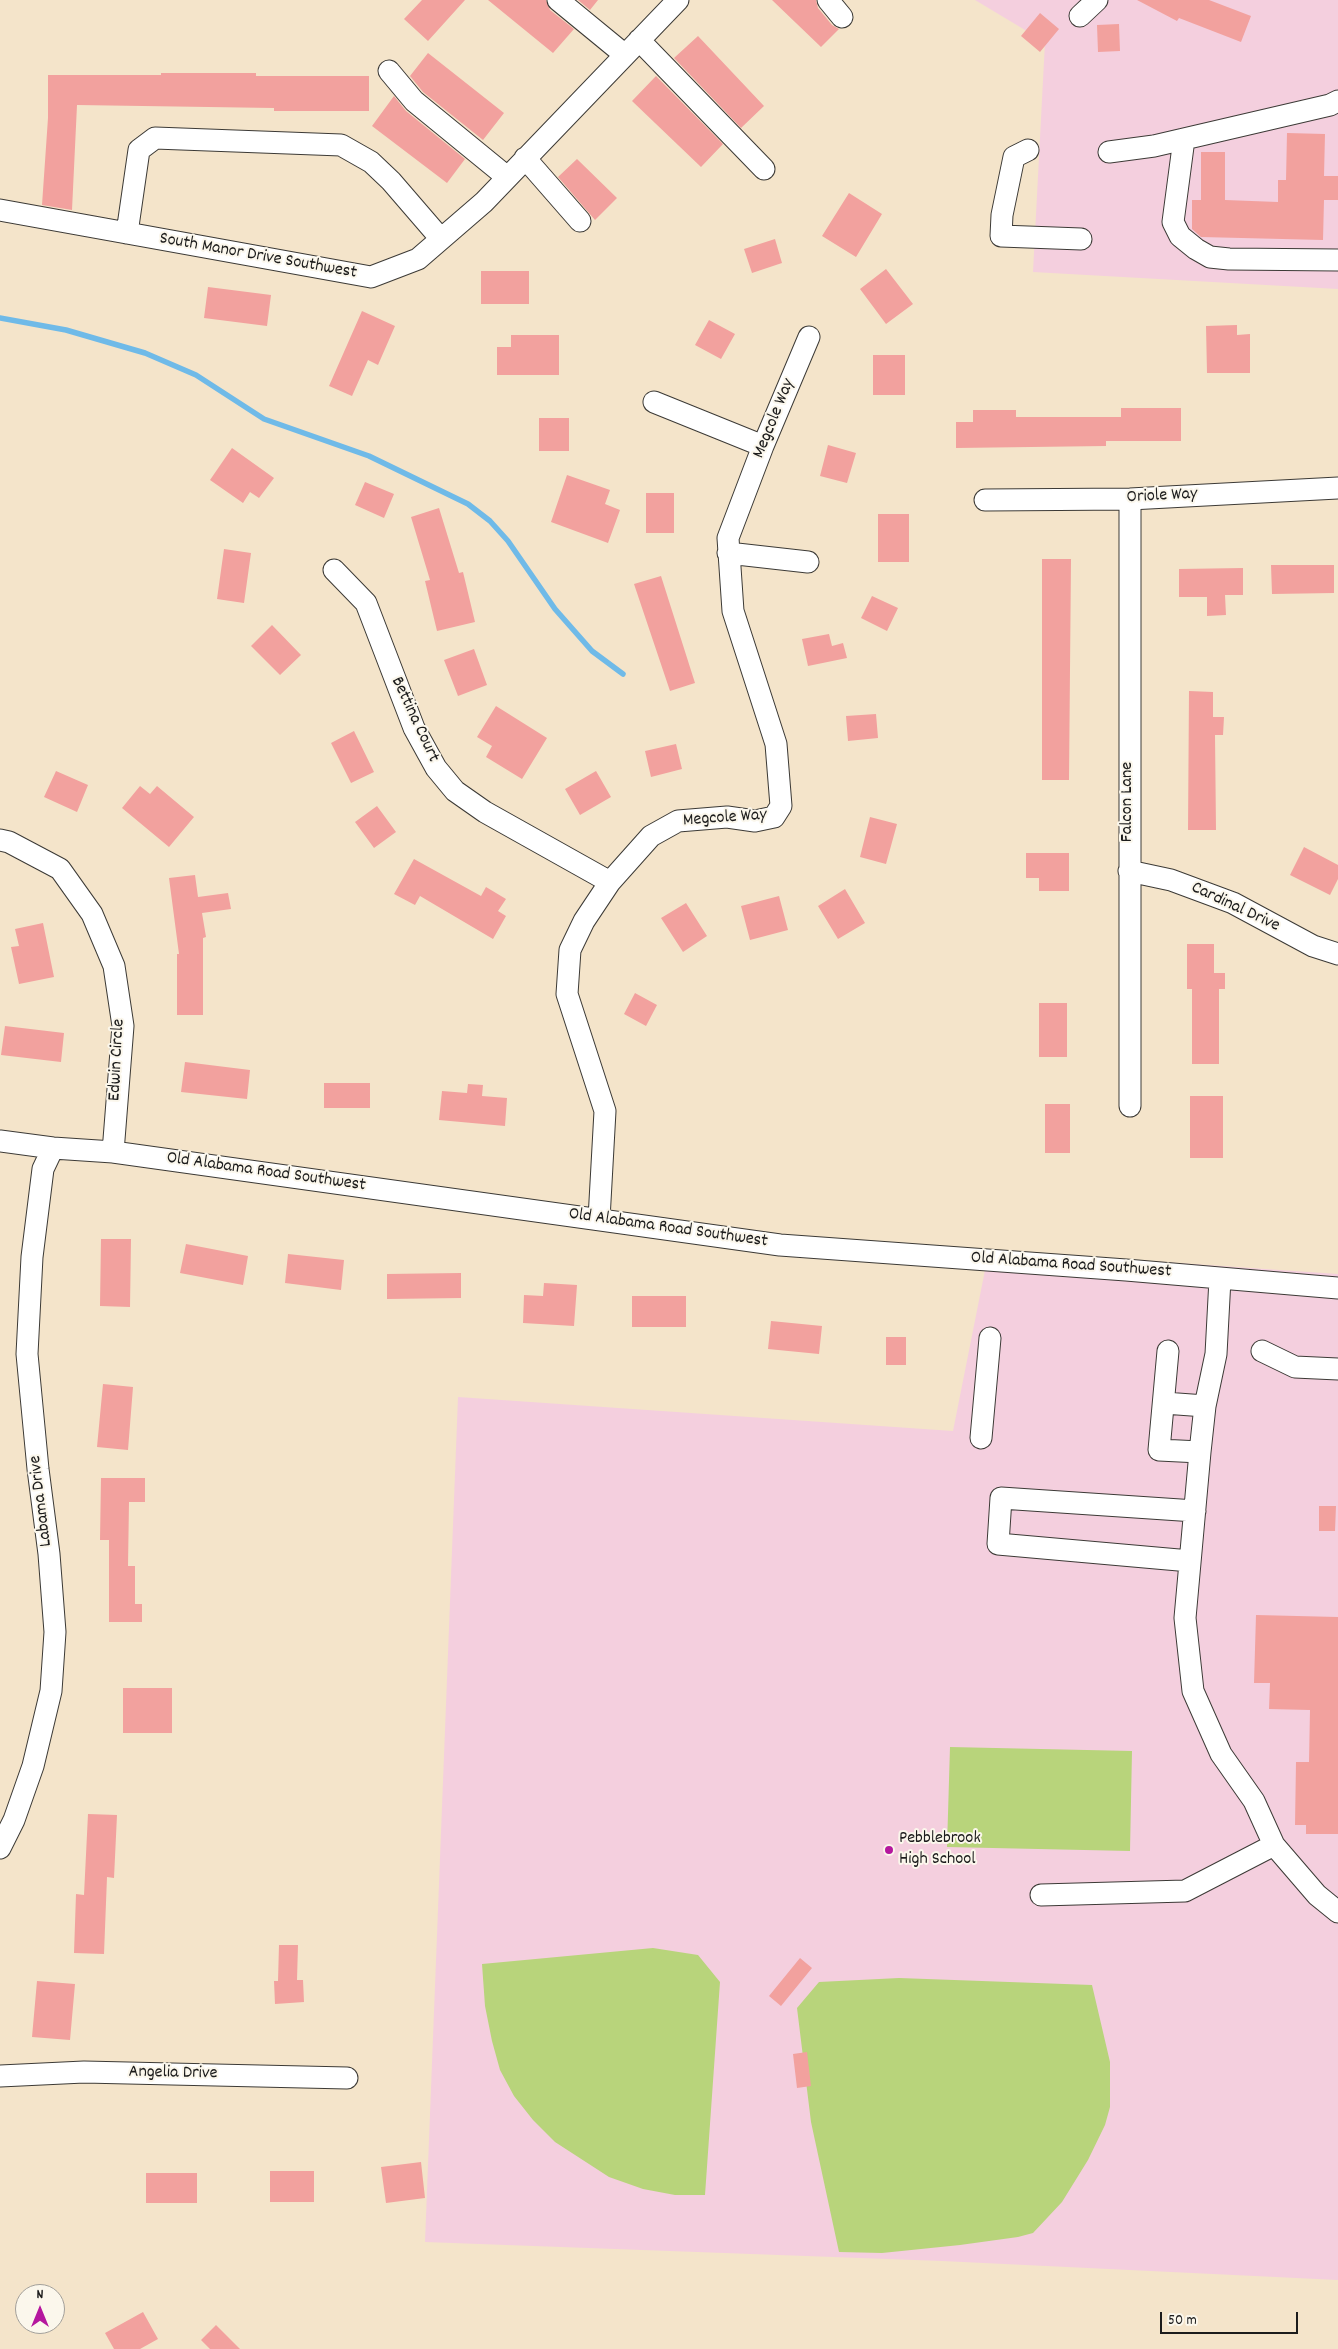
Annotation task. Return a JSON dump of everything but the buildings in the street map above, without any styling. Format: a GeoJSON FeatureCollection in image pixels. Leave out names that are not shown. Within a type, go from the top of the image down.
{"type":"FeatureCollection","features":[{"type":"Feature","properties":{"kind":"street"},"geometry":{"type":"LineString","coordinates":[[558,0],[632,48],[764,169]]}},
{"type":"Feature","properties":{"kind":"street","name":"South Manor Drive Southwest"},"geometry":{"type":"LineString","coordinates":[[0,210],[371,277],[418,259],[484,202],[678,0]]}},
{"type":"Feature","properties":{"kind":"street"},"geometry":{"type":"LineString","coordinates":[[828,0],[842,17]]}},
{"type":"Feature","properties":{"kind":"street"},"geometry":{"type":"LineString","coordinates":[[1080,16],[1098,0]]}},
{"type":"Feature","properties":{"kind":"street"},"geometry":{"type":"LineString","coordinates":[[389,72],[414,101],[507,177]]}},
{"type":"Feature","properties":{"kind":"street"},"geometry":{"type":"LineString","coordinates":[[1109,152],[1154,146],[1338,101]]}},
{"type":"Feature","properties":{"kind":"street"},"geometry":{"type":"LineString","coordinates":[[127,233],[139,150],[155,138],[341,145],[372,162],[441,239]]}},
{"type":"Feature","properties":{"kind":"street"},"geometry":{"type":"LineString","coordinates":[[1184,139],[1173,222],[1180,236],[1196,249],[1210,257],[1229,259],[1338,260]]}},
{"type":"Feature","properties":{"kind":"street"},"geometry":{"type":"LineString","coordinates":[[1028,150],[1014,156],[1005,200],[1001,236],[1080,240]]}},
{"type":"Feature","properties":{"kind":"street"},"geometry":{"type":"LineString","coordinates":[[525,158],[580,221]]}},
{"type":"Feature","properties":{"kind":"street","name":"Megcole Way"},"geometry":{"type":"LineString","coordinates":[[599,1219],[606,1111],[567,994],[570,950],[584,921],[610,882],[651,836],[678,821],[727,818],[755,820],[774,817],[781,806],[776,744],[733,611],[728,538],[763,446],[809,337]]}},
{"type":"Feature","properties":{"kind":"street"},"geometry":{"type":"LineString","coordinates":[[654,402],[763,446]]}},
{"type":"Feature","properties":{"kind":"street","name":"Oriole Way"},"geometry":{"type":"LineString","coordinates":[[985,500],[1130,499],[1338,488]]}},
{"type":"Feature","properties":{"kind":"street","name":"Falcon Lane"},"geometry":{"type":"LineString","coordinates":[[1130,499],[1128,871],[1130,1106]]}},
{"type":"Feature","properties":{"kind":"street"},"geometry":{"type":"LineString","coordinates":[[728,553],[808,562]]}},
{"type":"Feature","properties":{"kind":"street","name":"Bettina Court"},"geometry":{"type":"LineString","coordinates":[[334,570],[366,603],[414,728],[436,768],[455,790],[485,812],[610,882]]}},
{"type":"Feature","properties":{"kind":"street","name":"Edwin Circle"},"geometry":{"type":"LineString","coordinates":[[0,840],[8,842],[60,869],[92,914],[114,966],[123,1026],[112,1152]]}},
{"type":"Feature","properties":{"kind":"street","name":"Cardinal Drive"},"geometry":{"type":"LineString","coordinates":[[1128,871],[1171,880],[1232,902],[1313,946],[1338,954]]}},
{"type":"Feature","properties":{"kind":"street","name":"Old Alabama Road Southwest"},"geometry":{"type":"LineString","coordinates":[[0,1141],[53,1148],[112,1152],[780,1245],[1338,1288]]}},
{"type":"Feature","properties":{"kind":"street","name":"Labama Drive"},"geometry":{"type":"LineString","coordinates":[[0,1848],[14,1820],[33,1766],[51,1691],[54,1632],[49,1554],[38,1468],[28,1354],[32,1256],[43,1169],[53,1148]]}},
{"type":"Feature","properties":{"kind":"street"},"geometry":{"type":"LineString","coordinates":[[1220,1278],[1216,1354],[1205,1406],[1185,1618],[1193,1691],[1221,1754],[1254,1801],[1274,1845],[1317,1895],[1338,1912]]}},
{"type":"Feature","properties":{"kind":"street"},"geometry":{"type":"LineString","coordinates":[[981,1438],[990,1338]]}},
{"type":"Feature","properties":{"kind":"street"},"geometry":{"type":"LineString","coordinates":[[1168,1351],[1159,1450],[1200,1452]]}},
{"type":"Feature","properties":{"kind":"street"},"geometry":{"type":"LineString","coordinates":[[1262,1351],[1295,1367],[1338,1369]]}},
{"type":"Feature","properties":{"kind":"street"},"geometry":{"type":"LineString","coordinates":[[1164,1403],[1205,1406]]}},
{"type":"Feature","properties":{"kind":"street"},"geometry":{"type":"LineString","coordinates":[[1190,1561],[998,1544],[1001,1498],[1195,1511]]}},
{"type":"Feature","properties":{"kind":"street"},"geometry":{"type":"LineString","coordinates":[[1042,1895],[1185,1891],[1274,1845]]}},
{"type":"Feature","properties":{"kind":"street","name":"Angelia Drive"},"geometry":{"type":"LineString","coordinates":[[0,2076],[84,2072],[347,2078]]}},
{"type":"Feature","properties":{"kind":"shaded area"},"geometry":{"type":"Polygon","coordinates":[[[975,0],[1338,0],[1338,289],[1033,272],[1045,42],[975,0]]]}},
{"type":"Feature","properties":{"kind":"shaded area","name":"Pebblebrook High School"},"geometry":{"type":"Polygon","coordinates":[[[989,1250],[1338,1274],[1338,2280],[942,2261],[425,2242],[458,1397],[953,1431],[989,1250]]]}},
{"type":"Feature","properties":{"kind":"green space"},"geometry":{"type":"Polygon","coordinates":[[[950,1747],[1132,1751],[1130,1851],[947,1847],[950,1747]]]}},
{"type":"Feature","properties":{"kind":"green space"},"geometry":{"type":"Polygon","coordinates":[[[653,1948],[698,1955],[720,1982],[705,2195],[675,2195],[643,2189],[609,2177],[555,2142],[533,2120],[514,2096],[500,2070],[492,2041],[485,2006],[482,1964],[653,1948]]]}},
{"type":"Feature","properties":{"kind":"green space"},"geometry":{"type":"Polygon","coordinates":[[[899,1978],[1092,1985],[1110,2062],[1110,2107],[1105,2125],[1088,2160],[1062,2202],[1033,2233],[1018,2237],[960,2245],[882,2253],[839,2252],[811,2122],[797,2008],[819,1982],[899,1978]]]}},
{"type":"Feature","properties":{"kind":"waterway"},"geometry":{"type":"LineString","coordinates":[[0,318],[66,330],[145,353],[196,375],[264,419],[369,456],[468,504],[490,521],[508,541],[555,609],[592,651],[623,674]]}},
{"type":"Feature","properties":{"kind":"place","name":"Pebblebrook High School"},"geometry":{"type":"Point","coordinates":[889,1850]}}]}
